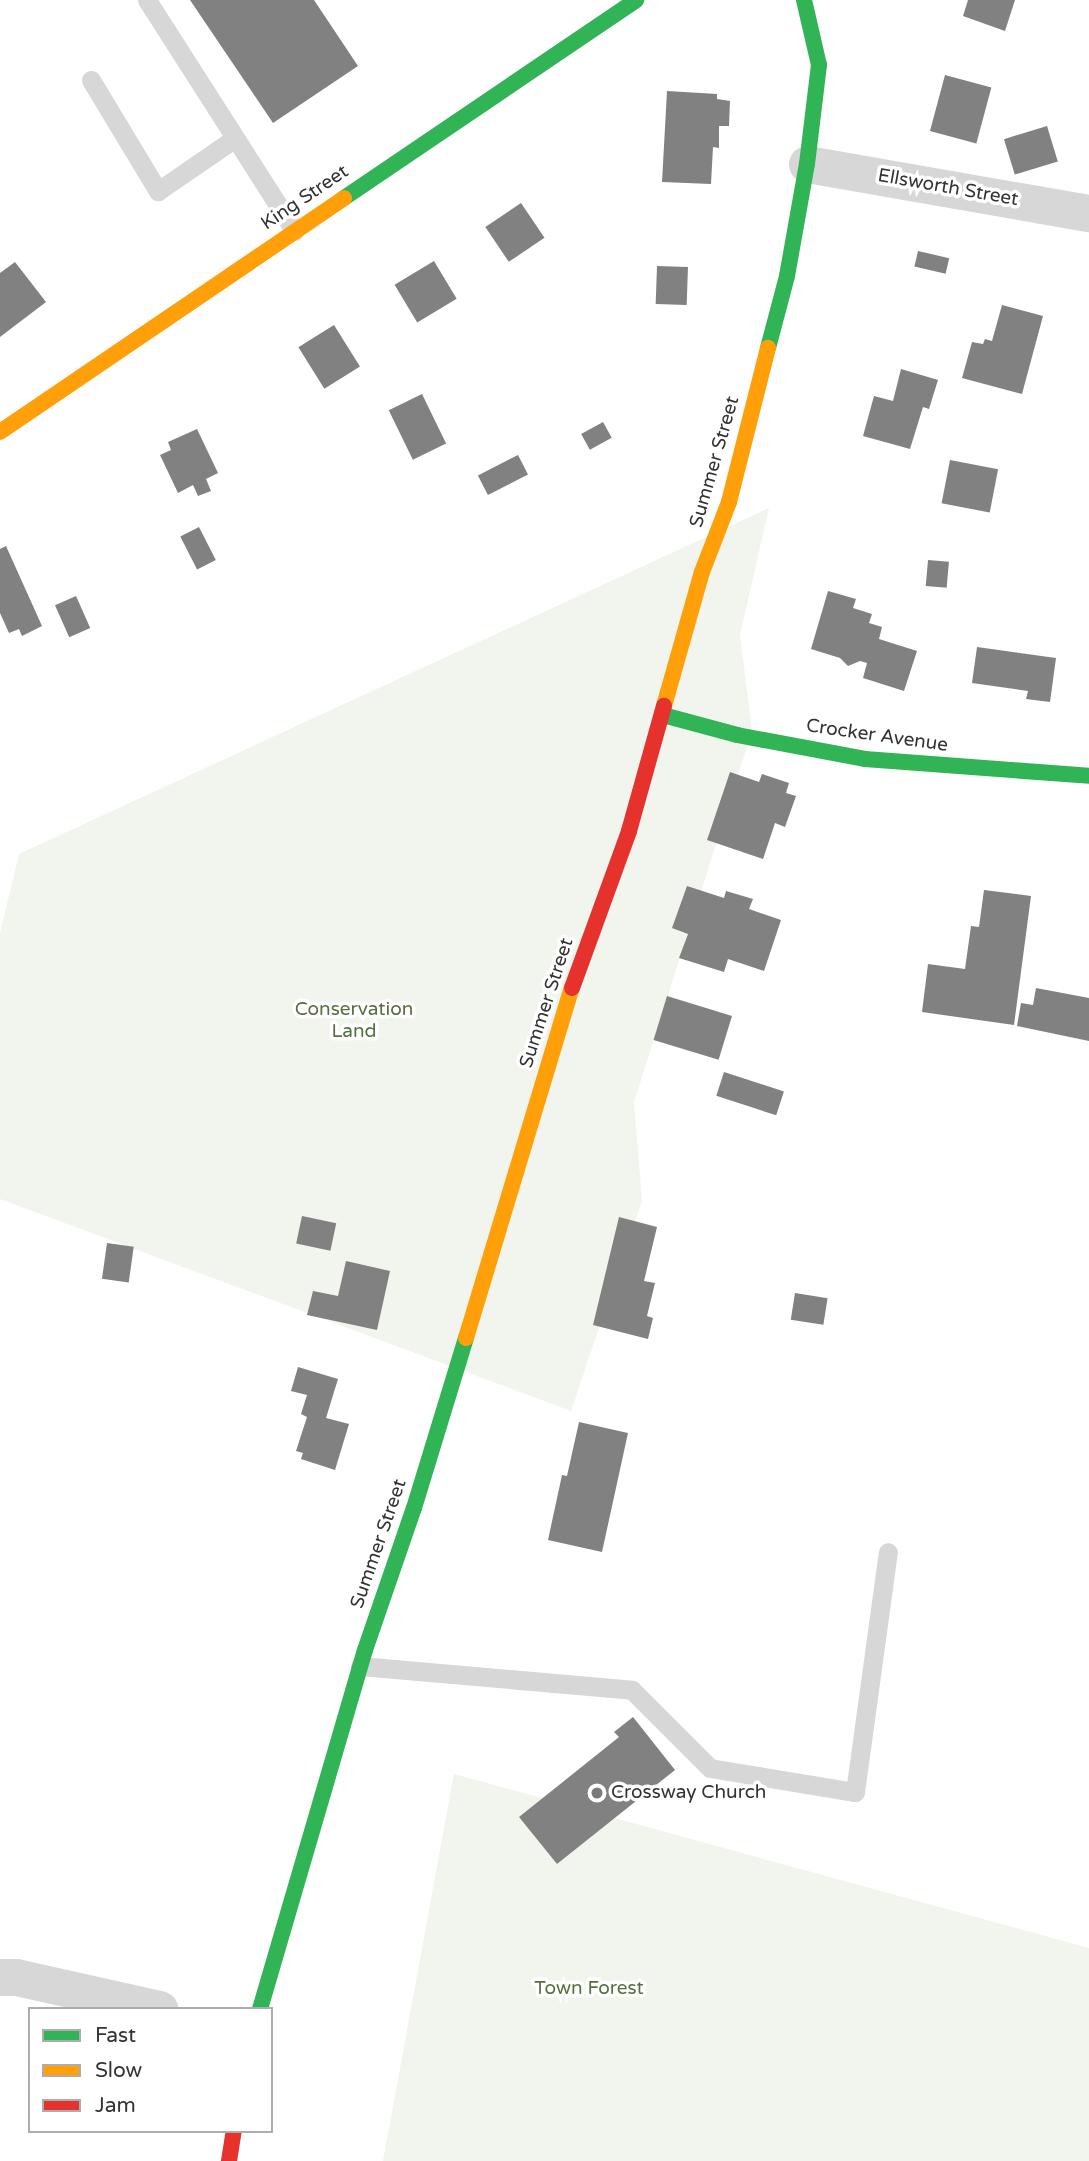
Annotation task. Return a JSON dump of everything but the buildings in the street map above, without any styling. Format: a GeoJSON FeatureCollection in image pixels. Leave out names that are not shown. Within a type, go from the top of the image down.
{"type":"FeatureCollection","features":[{"type":"Feature","properties":{"kind":"main road","name":"King Street"},"geometry":{"type":"LineString","coordinates":[[0,432],[636,0]]}},
{"type":"Feature","properties":{"kind":"main road","name":"Summer Street"},"geometry":{"type":"LineString","coordinates":[[261,2007],[360,1667],[414,1508],[579,966],[629,831],[702,572],[732,489],[787,276],[807,164],[819,65],[804,0]]}},
{"type":"Feature","properties":{"kind":"main road","name":"Crocker Avenue"},"geometry":{"type":"LineString","coordinates":[[663,715],[737,735],[865,759],[1089,776]]}},
{"type":"Feature","properties":{"kind":"main road"},"geometry":{"type":"LineString","coordinates":[[229,2161],[234,2133]]}},
{"type":"Feature","properties":{"kind":"street","name":"Ellsworth Street"},"geometry":{"type":"LineString","coordinates":[[807,164],[1089,213]]}},
{"type":"Feature","properties":{"kind":"street"},"geometry":{"type":"LineString","coordinates":[[0,1977],[16,1977],[150,2007]]}},
{"type":"Feature","properties":{"kind":"lane"},"geometry":{"type":"LineString","coordinates":[[147,0],[295,231]]}},
{"type":"Feature","properties":{"kind":"lane"},"geometry":{"type":"LineString","coordinates":[[91,80],[158,191],[235,138]]}},
{"type":"Feature","properties":{"kind":"lane"},"geometry":{"type":"LineString","coordinates":[[360,1667],[632,1690],[710,1768],[855,1793],[888,1552]]}},
{"type":"Feature","properties":{"kind":"green space","name":"Conservation Land"},"geometry":{"type":"Polygon","coordinates":[[[769,508],[740,635],[752,731],[634,1102],[642,1201],[571,1411],[0,1199],[0,933],[19,854],[769,508]]]}},
{"type":"Feature","properties":{"kind":"green space","name":"Town Forest"},"geometry":{"type":"Polygon","coordinates":[[[454,1774],[1089,1948],[1089,2161],[383,2161],[454,1774]]]}},
{"type":"Feature","properties":{"kind":"traffic: fast"},"geometry":{"type":"LineString","coordinates":[[344,198],[636,0]]}},
{"type":"Feature","properties":{"kind":"traffic: fast"},"geometry":{"type":"LineString","coordinates":[[768,348],[787,276],[807,164],[819,65],[804,0]]}},
{"type":"Feature","properties":{"kind":"traffic: fast"},"geometry":{"type":"LineString","coordinates":[[663,715],[737,735],[865,759],[1089,776]]}},
{"type":"Feature","properties":{"kind":"traffic: fast"},"geometry":{"type":"LineString","coordinates":[[261,2007],[365,1650],[414,1508],[466,1338]]}},
{"type":"Feature","properties":{"kind":"traffic: slow"},"geometry":{"type":"LineString","coordinates":[[0,432],[344,198]]}},
{"type":"Feature","properties":{"kind":"traffic: slow"},"geometry":{"type":"LineString","coordinates":[[664,706],[702,572],[729,502],[768,348]]}},
{"type":"Feature","properties":{"kind":"traffic: slow"},"geometry":{"type":"LineString","coordinates":[[466,1338],[572,988]]}},
{"type":"Feature","properties":{"kind":"traffic: jam"},"geometry":{"type":"LineString","coordinates":[[572,988],[629,831],[664,706]]}},
{"type":"Feature","properties":{"kind":"traffic: jam"},"geometry":{"type":"LineString","coordinates":[[229,2161],[234,2133]]}},
{"type":"Feature","properties":{"kind":"place","name":"Crossway Church"},"geometry":{"type":"Point","coordinates":[597,1793]}}]}
